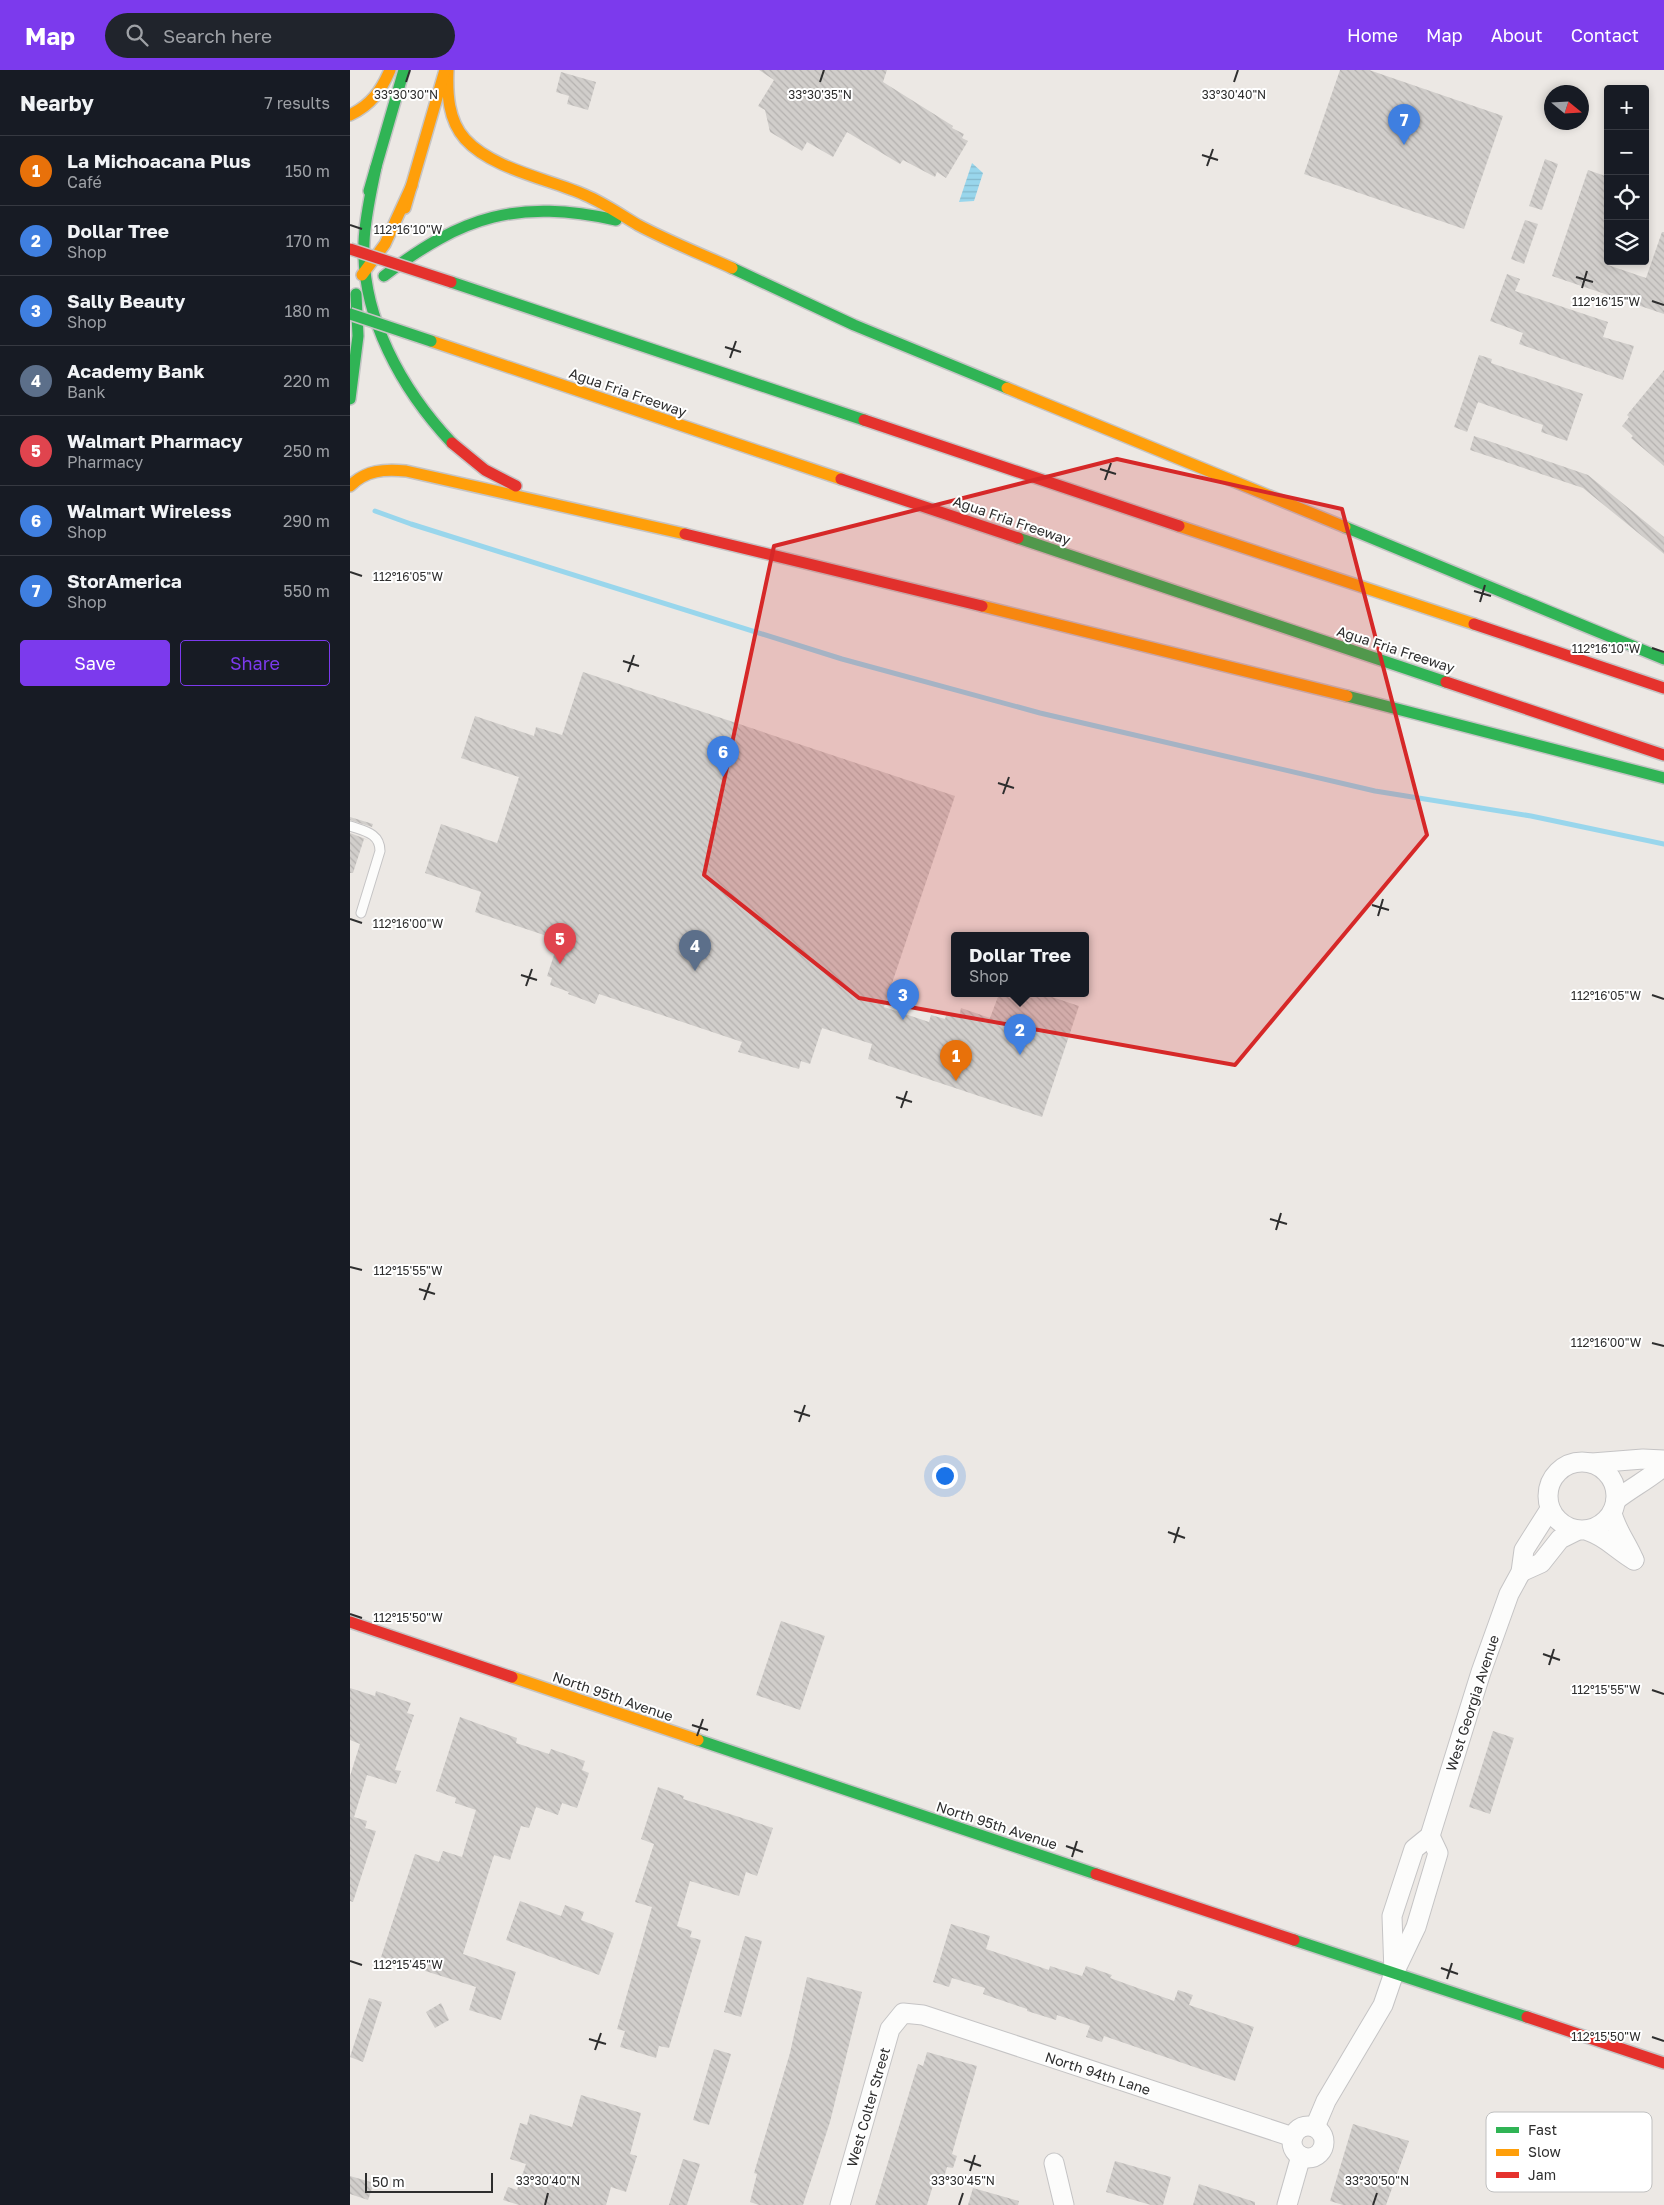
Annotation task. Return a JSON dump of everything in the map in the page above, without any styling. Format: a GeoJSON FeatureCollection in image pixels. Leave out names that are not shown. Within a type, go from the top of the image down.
{"type":"FeatureCollection","features":[{"type":"Feature","properties":{"kind":"main road"},"geometry":{"type":"LineString","coordinates":[[350,114],[369,105],[376,98],[390,70]]}},
{"type":"Feature","properties":{"kind":"main road"},"geometry":{"type":"LineString","coordinates":[[350,258],[404,70]]}},
{"type":"Feature","properties":{"kind":"main road"},"geometry":{"type":"LineString","coordinates":[[350,400],[447,70]]}},
{"type":"Feature","properties":{"kind":"main road"},"geometry":{"type":"LineString","coordinates":[[447,70],[448,97],[457,127],[474,147],[485,154],[610,206],[639,226],[878,335],[1664,659]]}},
{"type":"Feature","properties":{"kind":"main road"},"geometry":{"type":"LineString","coordinates":[[376,167],[365,230],[366,270],[375,313],[401,374],[427,415],[459,451],[486,471],[508,483],[562,505]]}},
{"type":"Feature","properties":{"kind":"main road"},"geometry":{"type":"LineString","coordinates":[[352,285],[382,251],[412,185]]}},
{"type":"Feature","properties":{"kind":"main road"},"geometry":{"type":"LineString","coordinates":[[350,312],[357,300],[369,289],[383,284],[404,260],[456,230],[505,214],[532,210],[563,211],[639,226]]}},
{"type":"Feature","properties":{"kind":"main road"},"geometry":{"type":"LineString","coordinates":[[350,249],[1664,688]]}},
{"type":"Feature","properties":{"kind":"main road"},"geometry":{"type":"LineString","coordinates":[[350,400],[357,349],[357,300],[352,285],[352,271]]}},
{"type":"Feature","properties":{"kind":"main road","name":"Agua Fria Freeway"},"geometry":{"type":"LineString","coordinates":[[350,312],[690,430],[1664,754]]}},
{"type":"Feature","properties":{"kind":"main road"},"geometry":{"type":"LineString","coordinates":[[350,486],[370,472],[386,469],[406,471],[562,505],[1284,679],[1521,739],[1664,778]]}},
{"type":"Feature","properties":{"kind":"main road","name":"North 95th Avenue"},"geometry":{"type":"LineString","coordinates":[[350,1622],[1664,2063]]}},
{"type":"Feature","properties":{"kind":"street"},"geometry":{"type":"LineString","coordinates":[[1592,1463],[1602,1468],[1610,1476],[1615,1486],[1615,1527],[1626,1541],[1634,1560],[1618,1550],[1601,1535],[1565,1526],[1555,1519],[1550,1509],[1549,1487],[1561,1469],[1581,1462],[1592,1463],[1643,1459],[1664,1460]]}},
{"type":"Feature","properties":{"kind":"street"},"geometry":{"type":"LineString","coordinates":[[1520,1572],[1541,1563],[1560,1539],[1599,1527],[1629,1490],[1648,1480],[1664,1466]]}},
{"type":"Feature","properties":{"kind":"street","name":"West Georgia Avenue"},"geometry":{"type":"LineString","coordinates":[[1394,1973],[1392,1916],[1414,1850],[1430,1836],[1481,1672],[1509,1594],[1520,1572],[1524,1550],[1550,1509]]}},
{"type":"Feature","properties":{"kind":"street","name":"West Georgia Avenue"},"geometry":{"type":"LineString","coordinates":[[1315,2127],[1326,2101],[1383,2005],[1394,1973],[1416,1927],[1438,1854],[1430,1836]]}},
{"type":"Feature","properties":{"kind":"street","name":"North 94th Lane"},"geometry":{"type":"LineString","coordinates":[[902,2013],[923,2015],[1293,2137]]}},
{"type":"Feature","properties":{"kind":"street","name":"West Colter Street"},"geometry":{"type":"LineString","coordinates":[[840,2205],[890,2029],[902,2013]]}},
{"type":"Feature","properties":{"kind":"street"},"geometry":{"type":"LineString","coordinates":[[1302,2127],[1315,2127],[1322,2134],[1323,2148],[1312,2158],[1301,2156],[1293,2146],[1293,2137],[1302,2127]]}},
{"type":"Feature","properties":{"kind":"street"},"geometry":{"type":"LineString","coordinates":[[1287,2205],[1301,2156]]}},
{"type":"Feature","properties":{"kind":"street"},"geometry":{"type":"LineString","coordinates":[[1054,2163],[1064,2205]]}},
{"type":"Feature","properties":{"kind":"lane"},"geometry":{"type":"LineString","coordinates":[[350,826],[370,833],[377,838],[380,845],[380,851],[360,913]]}},
{"type":"Feature","properties":{"kind":"highlighted area"},"geometry":{"type":"Polygon","coordinates":[[[1117,459],[1342,509],[1427,835],[1235,1065],[859,998],[704,875],[774,546],[1117,459]]]}},
{"type":"Feature","properties":{"kind":"water"},"geometry":{"type":"Polygon","coordinates":[[[972,163],[983,173],[974,201],[959,202],[972,163]]]}},
{"type":"Feature","properties":{"kind":"building"},"geometry":{"type":"Polygon","coordinates":[[[759,70],[887,70],[883,82],[953,126],[952,128],[964,134],[962,138],[968,141],[946,178],[937,172],[935,177],[903,160],[900,164],[847,132],[833,157],[807,142],[802,151],[770,132],[765,110],[758,106],[774,80],[759,70]]]}},
{"type":"Feature","properties":{"kind":"building"},"geometry":{"type":"Polygon","coordinates":[[[1340,70],[1369,70],[1503,116],[1464,229],[1304,174],[1340,70]]]}},
{"type":"Feature","properties":{"kind":"building"},"geometry":{"type":"Polygon","coordinates":[[[561,72],[596,82],[588,110],[567,104],[569,96],[556,92],[561,72]]]}},
{"type":"Feature","properties":{"kind":"building"},"geometry":{"type":"Polygon","coordinates":[[[1545,159],[1558,164],[1542,210],[1529,206],[1545,159]]]}},
{"type":"Feature","properties":{"kind":"building"},"geometry":{"type":"Polygon","coordinates":[[[1588,170],[1604,176],[1604,265],[1646,278],[1662,232],[1664,232],[1664,314],[1552,276],[1588,170]]]}},
{"type":"Feature","properties":{"kind":"building"},"geometry":{"type":"Polygon","coordinates":[[[1525,220],[1538,224],[1524,264],[1511,259],[1525,220]]]}},
{"type":"Feature","properties":{"kind":"building"},"geometry":{"type":"Polygon","coordinates":[[[1507,274],[1520,279],[1515,291],[1608,322],[1603,337],[1634,346],[1623,380],[1519,344],[1523,333],[1490,321],[1507,274]]]}},
{"type":"Feature","properties":{"kind":"building"},"geometry":{"type":"Polygon","coordinates":[[[1479,355],[1492,359],[1491,363],[1583,394],[1567,441],[1541,432],[1543,425],[1478,402],[1467,432],[1454,427],[1479,355]]]}},
{"type":"Feature","properties":{"kind":"building"},"geometry":{"type":"Polygon","coordinates":[[[1664,370],[1664,466],[1631,438],[1633,436],[1622,426],[1629,417],[1627,415],[1664,370]]]}},
{"type":"Feature","properties":{"kind":"building"},"geometry":{"type":"Polygon","coordinates":[[[1474,436],[1588,475],[1664,537],[1664,554],[1583,488],[1470,450],[1474,436]]]}},
{"type":"Feature","properties":{"kind":"building"},"geometry":{"type":"Polygon","coordinates":[[[583,672],[955,796],[884,1007],[929,1022],[931,1015],[945,1019],[947,1013],[959,1017],[961,1008],[990,1018],[998,997],[1052,997],[1079,1006],[1042,1117],[868,1059],[872,1044],[822,1028],[810,1064],[801,1061],[799,1069],[738,1052],[742,1042],[599,994],[595,1004],[550,985],[552,978],[547,976],[559,940],[475,912],[481,892],[425,873],[441,824],[497,843],[519,777],[461,758],[475,716],[534,736],[536,727],[562,735],[583,672]]]}},
{"type":"Feature","properties":{"kind":"building"},"geometry":{"type":"Polygon","coordinates":[[[350,817],[373,824],[372,827],[350,820],[350,817]]]}},
{"type":"Feature","properties":{"kind":"building"},"geometry":{"type":"Polygon","coordinates":[[[350,833],[368,840],[364,839],[353,873],[350,873],[350,833]]]}},
{"type":"Feature","properties":{"kind":"building"},"geometry":{"type":"Polygon","coordinates":[[[781,1621],[825,1636],[800,1710],[756,1695],[781,1621]]]}},
{"type":"Feature","properties":{"kind":"building"},"geometry":{"type":"Polygon","coordinates":[[[350,1688],[375,1696],[376,1691],[411,1703],[407,1713],[414,1715],[395,1770],[401,1771],[396,1784],[367,1775],[354,1817],[367,1821],[365,1828],[376,1831],[353,1902],[350,1901],[350,1776],[360,1744],[350,1740],[350,1688]]]}},
{"type":"Feature","properties":{"kind":"building"},"geometry":{"type":"Polygon","coordinates":[[[460,1717],[517,1738],[516,1743],[549,1754],[551,1749],[585,1761],[582,1770],[589,1773],[577,1808],[562,1803],[558,1815],[536,1807],[529,1828],[521,1826],[510,1860],[494,1855],[463,1954],[516,1972],[501,2020],[469,2010],[476,1987],[381,1957],[415,1854],[439,1862],[443,1851],[462,1857],[476,1810],[455,1803],[456,1798],[436,1791],[460,1717]]]}},
{"type":"Feature","properties":{"kind":"building"},"geometry":{"type":"Polygon","coordinates":[[[1493,1731],[1514,1738],[1490,1814],[1469,1807],[1493,1731]]]}},
{"type":"Feature","properties":{"kind":"building"},"geometry":{"type":"Polygon","coordinates":[[[658,1787],[684,1796],[683,1799],[773,1828],[757,1876],[746,1872],[739,1896],[690,1881],[677,1926],[692,1931],[690,1937],[701,1940],[669,2048],[659,2046],[656,2058],[620,2047],[625,2031],[617,2029],[652,1907],[635,1902],[654,1844],[641,1839],[658,1787]]]}},
{"type":"Feature","properties":{"kind":"building"},"geometry":{"type":"Polygon","coordinates":[[[520,1901],[561,1916],[565,1905],[584,1912],[581,1920],[614,1933],[599,1975],[506,1940],[520,1901]]]}},
{"type":"Feature","properties":{"kind":"building"},"geometry":{"type":"Polygon","coordinates":[[[951,1924],[990,1936],[986,1949],[1049,1970],[1050,1966],[1082,1976],[1086,1966],[1112,1975],[1110,1978],[1174,2001],[1178,1990],[1193,1995],[1189,2005],[1254,2027],[1235,2081],[1104,2036],[1102,2042],[1086,2037],[1090,2026],[1057,2015],[1056,2020],[1027,2011],[1027,2009],[983,1994],[985,1988],[952,1978],[949,1987],[933,1982],[951,1924]]]}},
{"type":"Feature","properties":{"kind":"building"},"geometry":{"type":"Polygon","coordinates":[[[745,1936],[762,1941],[741,2017],[724,2012],[745,1936]]]}},
{"type":"Feature","properties":{"kind":"building"},"geometry":{"type":"Polygon","coordinates":[[[807,1977],[862,1992],[830,2122],[803,2205],[759,2205],[750,2202],[757,2174],[754,2173],[790,2053],[807,1977]]]}},
{"type":"Feature","properties":{"kind":"building"},"geometry":{"type":"Polygon","coordinates":[[[369,1998],[382,2002],[363,2062],[350,2057],[369,1998]]]}},
{"type":"Feature","properties":{"kind":"building"},"geometry":{"type":"Polygon","coordinates":[[[441,2003],[449,2020],[435,2028],[426,2012],[441,2003]]]}},
{"type":"Feature","properties":{"kind":"building"},"geometry":{"type":"Polygon","coordinates":[[[714,2049],[731,2054],[709,2125],[693,2120],[714,2049]]]}},
{"type":"Feature","properties":{"kind":"building"},"geometry":{"type":"Polygon","coordinates":[[[927,2052],[977,2066],[952,2154],[957,2156],[953,2168],[947,2167],[942,2184],[934,2182],[927,2205],[875,2205],[918,2064],[923,2066],[927,2052]]]}},
{"type":"Feature","properties":{"kind":"building"},"geometry":{"type":"Polygon","coordinates":[[[581,2095],[641,2113],[630,2154],[637,2156],[626,2192],[611,2187],[606,2205],[519,2205],[503,2200],[508,2187],[517,2190],[526,2164],[510,2159],[520,2123],[527,2125],[530,2114],[572,2127],[581,2095]]]}},
{"type":"Feature","properties":{"kind":"building"},"geometry":{"type":"Polygon","coordinates":[[[1353,2124],[1409,2141],[1386,2205],[1343,2205],[1330,2201],[1353,2124]]]}},
{"type":"Feature","properties":{"kind":"building"},"geometry":{"type":"Polygon","coordinates":[[[683,2159],[700,2164],[687,2205],[669,2205],[683,2159]]]}},
{"type":"Feature","properties":{"kind":"building"},"geometry":{"type":"Polygon","coordinates":[[[1115,2161],[1171,2177],[1163,2205],[1151,2205],[1106,2192],[1115,2161]]]}},
{"type":"Feature","properties":{"kind":"building"},"geometry":{"type":"Polygon","coordinates":[[[350,2176],[374,2183],[368,2200],[350,2194],[350,2176]]]}},
{"type":"Feature","properties":{"kind":"building"},"geometry":{"type":"Polygon","coordinates":[[[1199,2184],[1255,2202],[1255,2205],[1193,2205],[1199,2184]]]}},
{"type":"Feature","properties":{"kind":"building"},"geometry":{"type":"Polygon","coordinates":[[[973,2188],[1019,2201],[1018,2205],[968,2205],[973,2188]]]}},
{"type":"Feature","properties":{"kind":"waterway"},"geometry":{"type":"LineString","coordinates":[[375,511],[411,524],[842,659],[1040,713],[1375,791],[1531,816],[1664,844]]}},
{"type":"Feature","properties":{"kind":"traffic: fast"},"geometry":{"type":"LineString","coordinates":[[369,191],[404,70]]}},
{"type":"Feature","properties":{"kind":"traffic: fast"},"geometry":{"type":"LineString","coordinates":[[376,167],[364,242],[369,298],[377,325],[401,376],[417,400],[452,443]]}},
{"type":"Feature","properties":{"kind":"traffic: fast"},"geometry":{"type":"LineString","coordinates":[[384,276],[413,255],[440,239],[466,226],[493,217],[520,212],[550,211],[616,220]]}},
{"type":"Feature","properties":{"kind":"traffic: fast"},"geometry":{"type":"LineString","coordinates":[[732,268],[854,325],[1007,388]]}},
{"type":"Feature","properties":{"kind":"traffic: fast"},"geometry":{"type":"LineString","coordinates":[[451,282],[864,420]]}},
{"type":"Feature","properties":{"kind":"traffic: fast"},"geometry":{"type":"LineString","coordinates":[[350,399],[358,336],[356,294]]}},
{"type":"Feature","properties":{"kind":"traffic: fast"},"geometry":{"type":"LineString","coordinates":[[350,314],[431,341]]}},
{"type":"Feature","properties":{"kind":"traffic: fast"},"geometry":{"type":"LineString","coordinates":[[1345,527],[1664,659]]}},
{"type":"Feature","properties":{"kind":"traffic: fast"},"geometry":{"type":"LineString","coordinates":[[1018,538],[1446,682]]}},
{"type":"Feature","properties":{"kind":"traffic: fast"},"geometry":{"type":"LineString","coordinates":[[1347,696],[1664,778]]}},
{"type":"Feature","properties":{"kind":"traffic: fast"},"geometry":{"type":"LineString","coordinates":[[698,1740],[1096,1874]]}},
{"type":"Feature","properties":{"kind":"traffic: fast"},"geometry":{"type":"LineString","coordinates":[[1294,1940],[1527,2017]]}},
{"type":"Feature","properties":{"kind":"traffic: slow"},"geometry":{"type":"LineString","coordinates":[[350,115],[370,102],[390,70]]}},
{"type":"Feature","properties":{"kind":"traffic: slow"},"geometry":{"type":"LineString","coordinates":[[405,208],[445,70]]}},
{"type":"Feature","properties":{"kind":"traffic: slow"},"geometry":{"type":"LineString","coordinates":[[448,70],[448,97],[452,115],[459,132],[476,149],[505,166],[592,198],[649,231],[732,268]]}},
{"type":"Feature","properties":{"kind":"traffic: slow"},"geometry":{"type":"LineString","coordinates":[[362,275],[385,244],[412,185]]}},
{"type":"Feature","properties":{"kind":"traffic: slow"},"geometry":{"type":"LineString","coordinates":[[431,341],[841,479]]}},
{"type":"Feature","properties":{"kind":"traffic: slow"},"geometry":{"type":"LineString","coordinates":[[1007,388],[1345,527]]}},
{"type":"Feature","properties":{"kind":"traffic: slow"},"geometry":{"type":"LineString","coordinates":[[350,486],[362,477],[376,472],[390,470],[406,471],[685,534]]}},
{"type":"Feature","properties":{"kind":"traffic: slow"},"geometry":{"type":"LineString","coordinates":[[1179,526],[1474,624]]}},
{"type":"Feature","properties":{"kind":"traffic: slow"},"geometry":{"type":"LineString","coordinates":[[982,606],[1347,696]]}},
{"type":"Feature","properties":{"kind":"traffic: slow"},"geometry":{"type":"LineString","coordinates":[[512,1677],[698,1740]]}},
{"type":"Feature","properties":{"kind":"traffic: jam"},"geometry":{"type":"LineString","coordinates":[[350,249],[451,282]]}},
{"type":"Feature","properties":{"kind":"traffic: jam"},"geometry":{"type":"LineString","coordinates":[[864,420],[1179,526]]}},
{"type":"Feature","properties":{"kind":"traffic: jam"},"geometry":{"type":"LineString","coordinates":[[452,443],[485,470],[516,486]]}},
{"type":"Feature","properties":{"kind":"traffic: jam"},"geometry":{"type":"LineString","coordinates":[[841,479],[1018,538]]}},
{"type":"Feature","properties":{"kind":"traffic: jam"},"geometry":{"type":"LineString","coordinates":[[685,534],[982,606]]}},
{"type":"Feature","properties":{"kind":"traffic: jam"},"geometry":{"type":"LineString","coordinates":[[1474,624],[1664,688]]}},
{"type":"Feature","properties":{"kind":"traffic: jam"},"geometry":{"type":"LineString","coordinates":[[1446,682],[1664,755]]}},
{"type":"Feature","properties":{"kind":"traffic: jam"},"geometry":{"type":"LineString","coordinates":[[350,1622],[512,1677]]}},
{"type":"Feature","properties":{"kind":"traffic: jam"},"geometry":{"type":"LineString","coordinates":[[1096,1874],[1294,1940]]}},
{"type":"Feature","properties":{"kind":"traffic: jam"},"geometry":{"type":"LineString","coordinates":[[1527,2017],[1664,2063]]}},
{"type":"Feature","properties":{"kind":"place","name":"StorAmerica"},"geometry":{"type":"Point","coordinates":[1404,145]}},
{"type":"Feature","properties":{"kind":"place","name":"Walmart Wireless"},"geometry":{"type":"Point","coordinates":[723,777]}},
{"type":"Feature","properties":{"kind":"place","name":"Walmart Pharmacy"},"geometry":{"type":"Point","coordinates":[560,964]}},
{"type":"Feature","properties":{"kind":"place","name":"Academy Bank"},"geometry":{"type":"Point","coordinates":[695,971]}},
{"type":"Feature","properties":{"kind":"place","name":"Sally Beauty"},"geometry":{"type":"Point","coordinates":[903,1020]}},
{"type":"Feature","properties":{"kind":"place","name":"Dollar Tree"},"geometry":{"type":"Point","coordinates":[1020,1055]}},
{"type":"Feature","properties":{"kind":"place","name":"La Michoacana Plus"},"geometry":{"type":"Point","coordinates":[956,1081]}}]}
